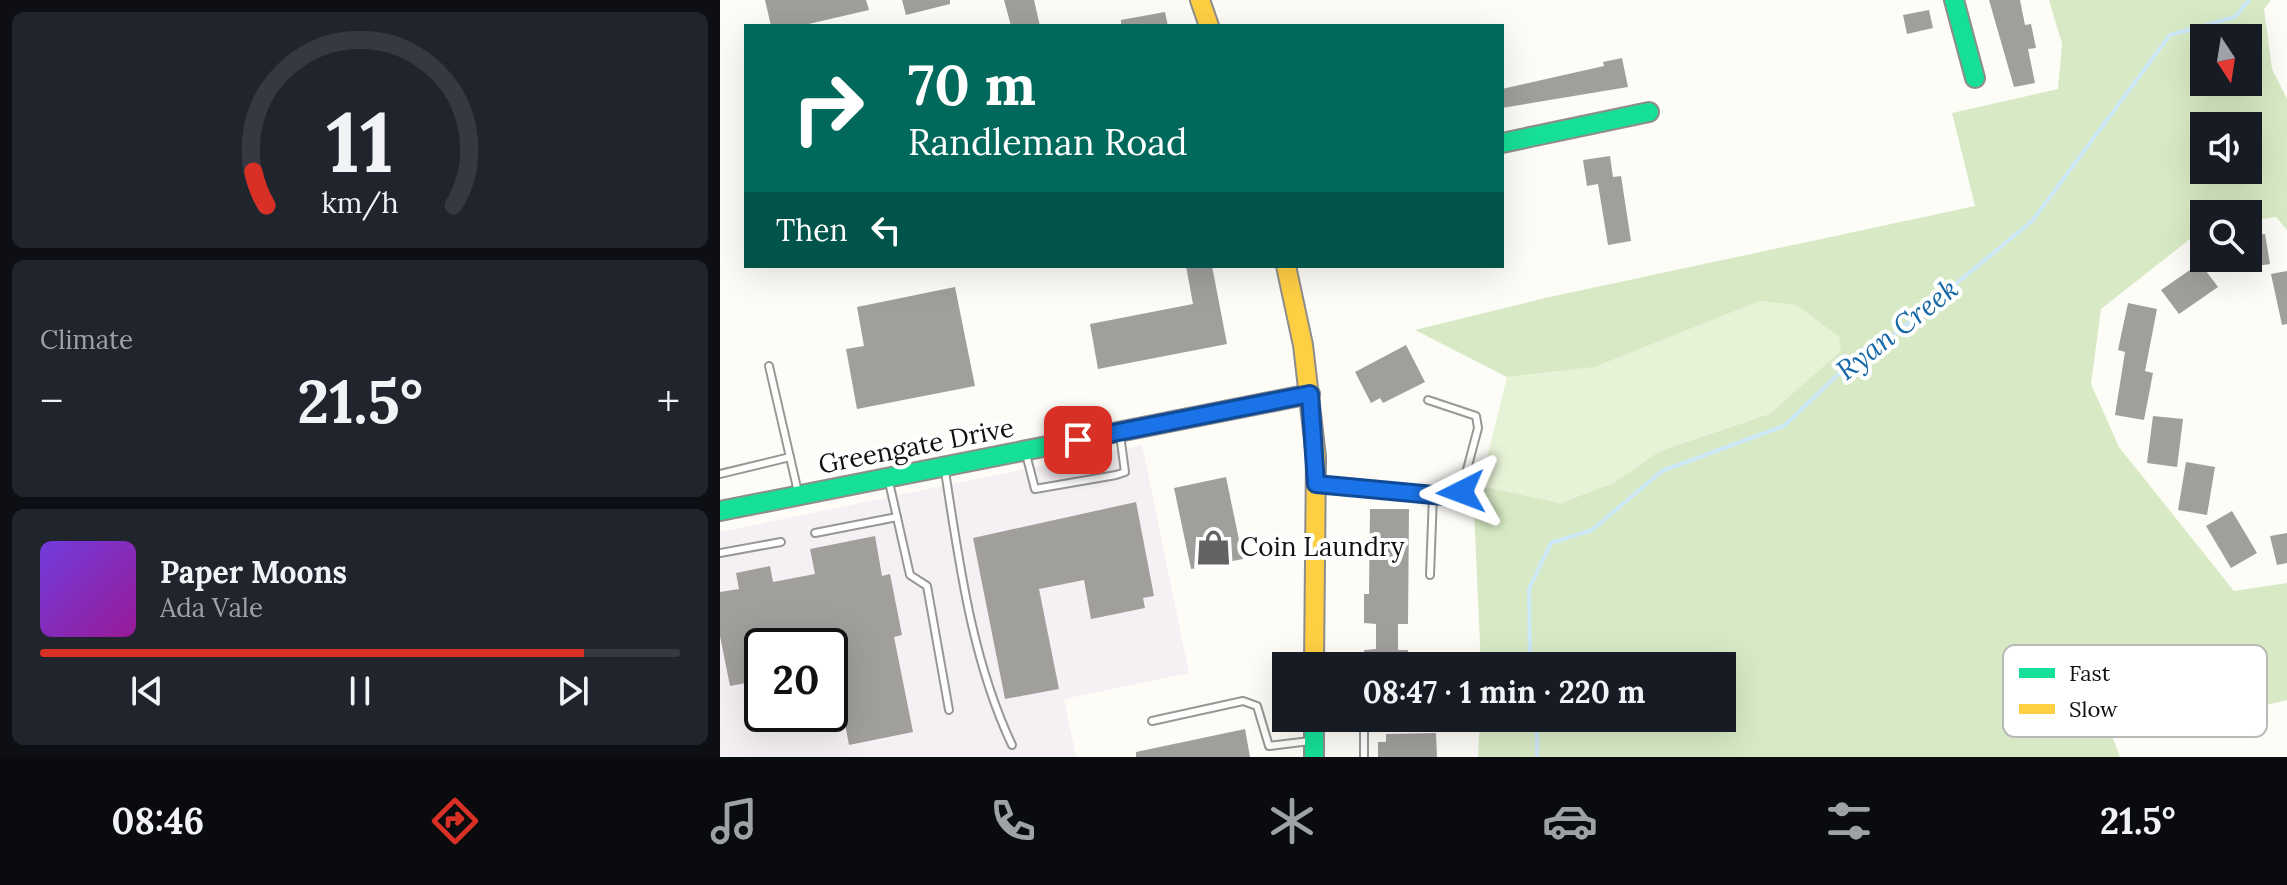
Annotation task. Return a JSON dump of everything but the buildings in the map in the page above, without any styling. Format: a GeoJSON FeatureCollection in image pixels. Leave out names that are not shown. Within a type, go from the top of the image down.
{"type":"FeatureCollection","features":[{"type":"Feature","properties":{"kind":"street"},"geometry":{"type":"LineString","coordinates":[[1200,0],[1208,24]]}},
{"type":"Feature","properties":{"kind":"street"},"geometry":{"type":"LineString","coordinates":[[1954,0],[1975,78]]}},
{"type":"Feature","properties":{"kind":"street"},"geometry":{"type":"LineString","coordinates":[[1504,143],[1649,112]]}},
{"type":"Feature","properties":{"kind":"street"},"geometry":{"type":"LineString","coordinates":[[1286,268],[1310,394],[1316,484],[1314,652]]}},
{"type":"Feature","properties":{"kind":"street","name":"Greengate Drive"},"geometry":{"type":"LineString","coordinates":[[720,511],[1310,394]]}},
{"type":"Feature","properties":{"kind":"lane"},"geometry":{"type":"LineString","coordinates":[[769,366],[799,496]]}},
{"type":"Feature","properties":{"kind":"lane"},"geometry":{"type":"LineString","coordinates":[[1316,484],[1455,497],[1461,492],[1478,428],[1476,416],[1428,400]]}},
{"type":"Feature","properties":{"kind":"lane"},"geometry":{"type":"LineString","coordinates":[[1026,451],[1035,489],[1059,487],[1125,472],[1119,432]]}},
{"type":"Feature","properties":{"kind":"lane"},"geometry":{"type":"LineString","coordinates":[[720,474],[790,457]]}},
{"type":"Feature","properties":{"kind":"lane"},"geometry":{"type":"LineString","coordinates":[[944,467],[984,669],[995,709],[1012,745]]}},
{"type":"Feature","properties":{"kind":"lane"},"geometry":{"type":"LineString","coordinates":[[888,478],[910,575],[927,586],[949,710]]}},
{"type":"Feature","properties":{"kind":"lane"},"geometry":{"type":"LineString","coordinates":[[1430,575],[1433,495]]}},
{"type":"Feature","properties":{"kind":"lane"},"geometry":{"type":"LineString","coordinates":[[815,533],[897,517]]}},
{"type":"Feature","properties":{"kind":"lane"},"geometry":{"type":"LineString","coordinates":[[720,553],[781,542]]}},
{"type":"Feature","properties":{"kind":"lane"},"geometry":{"type":"LineString","coordinates":[[1152,721],[1243,701],[1257,706],[1272,757]]}},
{"type":"Feature","properties":{"kind":"lane"},"geometry":{"type":"LineString","coordinates":[[1364,732],[1364,757]]}},
{"type":"Feature","properties":{"kind":"lane"},"geometry":{"type":"LineString","coordinates":[[1269,746],[1314,749]]}},
{"type":"Feature","properties":{"kind":"shaded area"},"geometry":{"type":"Polygon","coordinates":[[[1142,445],[1189,673],[1064,699],[1076,757],[720,757],[720,532],[1142,445]]]}},
{"type":"Feature","properties":{"kind":"green space"},"geometry":{"type":"Polygon","coordinates":[[[2049,0],[2271,0],[2264,9],[2272,69],[2287,99],[2287,230],[2276,217],[2262,219],[2262,200],[2190,200],[2190,239],[2101,309],[2091,384],[2119,447],[2234,591],[2287,583],[2287,700],[2267,705],[2267,645],[2003,645],[2003,737],[2112,737],[2120,757],[1478,757],[1479,732],[1736,732],[1736,652],[1480,652],[1474,510],[1480,486],[1561,503],[1613,483],[1660,451],[1769,414],[1841,351],[1839,337],[1796,305],[1760,301],[1595,367],[1507,377],[1415,330],[1545,298],[1975,206],[1952,113],[2058,89],[2062,44],[2049,0]]]}},
{"type":"Feature","properties":{"kind":"green space"},"geometry":{"type":"Polygon","coordinates":[[[1760,301],[1796,305],[1839,337],[1842,351],[1769,414],[1660,451],[1613,483],[1561,503],[1480,486],[1507,377],[1595,367],[1760,301]]]}},
{"type":"Feature","properties":{"kind":"waterway","name":"Ryan Creek"},"geometry":{"type":"LineString","coordinates":[[1530,652],[1529,589],[1551,543],[1592,530],[1662,471],[1784,426],[1871,343],[1895,334],[2032,221],[2170,35],[2235,17],[2249,0]]}},
{"type":"Feature","properties":{"kind":"waterway","name":"Ryan Creek"},"geometry":{"type":"LineString","coordinates":[[1537,732],[1537,757]]}},
{"type":"Feature","properties":{"kind":"traffic: fast"},"geometry":{"type":"LineString","coordinates":[[1954,0],[1975,78]]}},
{"type":"Feature","properties":{"kind":"traffic: fast"},"geometry":{"type":"LineString","coordinates":[[1504,143],[1649,112]]}},
{"type":"Feature","properties":{"kind":"traffic: fast"},"geometry":{"type":"LineString","coordinates":[[720,511],[1310,394]]}},
{"type":"Feature","properties":{"kind":"traffic: fast"},"geometry":{"type":"LineString","coordinates":[[1314,732],[1314,757]]}},
{"type":"Feature","properties":{"kind":"traffic: slow"},"geometry":{"type":"LineString","coordinates":[[1200,0],[1208,24]]}},
{"type":"Feature","properties":{"kind":"traffic: slow"},"geometry":{"type":"LineString","coordinates":[[1286,268],[1303,345],[1316,457],[1314,652]]}},
{"type":"Feature","properties":{"kind":"place","name":"Coin Laundry"},"geometry":{"type":"Point","coordinates":[1214,547]}},
{"type":"Feature","properties":{"kind":"route"},"geometry":{"type":"LineString","coordinates":[[1078,440],[1310,394],[1316,484],[1455,497],[1461,492]]}}]}
